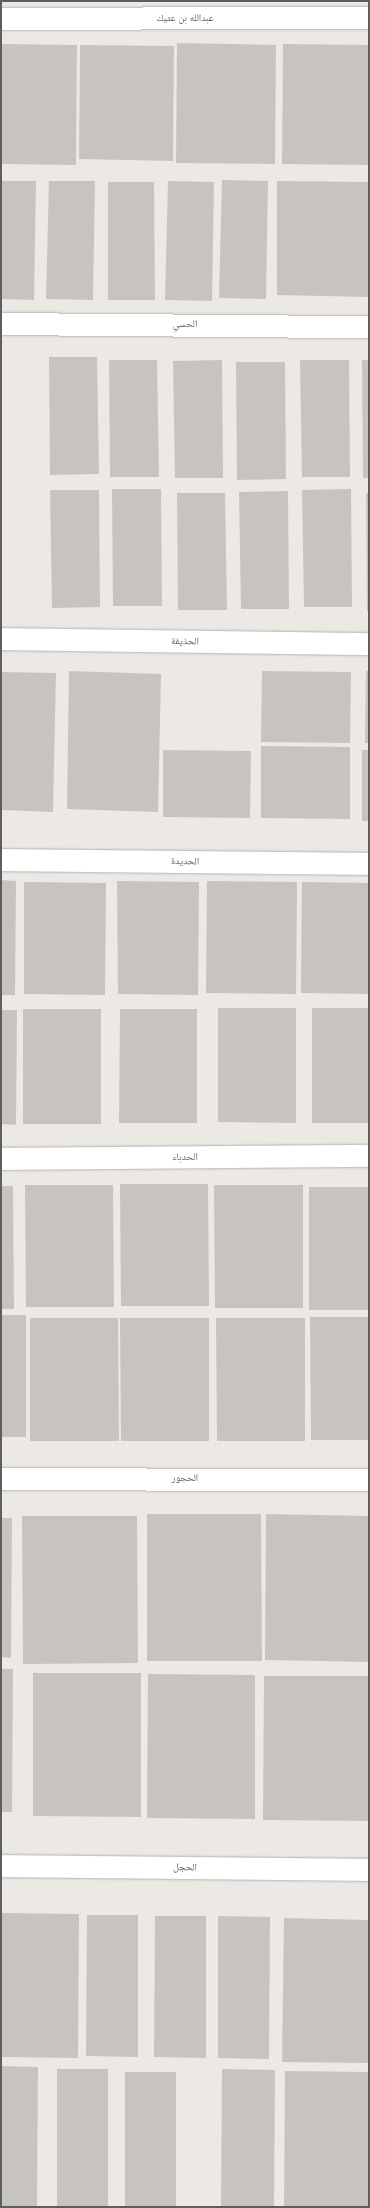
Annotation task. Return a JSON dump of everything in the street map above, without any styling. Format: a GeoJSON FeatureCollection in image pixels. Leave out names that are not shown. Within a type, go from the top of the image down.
{"type":"FeatureCollection","features":[{"type":"Feature","properties":{"kind":"street","name":"عبدالله بن عتيك"},"geometry":{"type":"LineString","coordinates":[[1,19],[363,13]]}},
{"type":"Feature","properties":{"kind":"street","name":"الحسي"},"geometry":{"type":"LineString","coordinates":[[1,324],[369,327]]}},
{"type":"Feature","properties":{"kind":"street","name":"الحذيفة"},"geometry":{"type":"LineString","coordinates":[[1,639],[369,644]]}},
{"type":"Feature","properties":{"kind":"street","name":"الحديدة"},"geometry":{"type":"LineString","coordinates":[[1,860],[369,864]]}},
{"type":"Feature","properties":{"kind":"street","name":"الحدباء"},"geometry":{"type":"LineString","coordinates":[[1,1159],[369,1156]]}},
{"type":"Feature","properties":{"kind":"street","name":"الحجور"},"geometry":{"type":"LineString","coordinates":[[1,1479],[369,1480]]}},
{"type":"Feature","properties":{"kind":"street","name":"الحجل"},"geometry":{"type":"LineString","coordinates":[[1,1866],[369,1870]]}},
{"type":"Feature","properties":{"kind":"building"},"geometry":{"type":"Polygon","coordinates":[[[177,43],[276,45],[275,164],[176,163],[177,43]]]}},
{"type":"Feature","properties":{"kind":"building"},"geometry":{"type":"Polygon","coordinates":[[[1,44],[77,45],[76,165],[1,164],[1,44]]]}},
{"type":"Feature","properties":{"kind":"building"},"geometry":{"type":"Polygon","coordinates":[[[283,44],[369,45],[369,165],[282,164],[283,44]]]}},
{"type":"Feature","properties":{"kind":"building"},"geometry":{"type":"Polygon","coordinates":[[[80,45],[174,46],[173,161],[79,159],[80,45]]]}},
{"type":"Feature","properties":{"kind":"building"},"geometry":{"type":"Polygon","coordinates":[[[222,180],[268,181],[266,299],[219,298],[222,180]]]}},
{"type":"Feature","properties":{"kind":"building"},"geometry":{"type":"Polygon","coordinates":[[[1,181],[36,181],[34,300],[1,299],[1,181]]]}},
{"type":"Feature","properties":{"kind":"building"},"geometry":{"type":"Polygon","coordinates":[[[49,181],[95,181],[93,300],[46,299],[49,181]]]}},
{"type":"Feature","properties":{"kind":"building"},"geometry":{"type":"Polygon","coordinates":[[[168,181],[214,182],[212,301],[165,300],[168,181]]]}},
{"type":"Feature","properties":{"kind":"building"},"geometry":{"type":"Polygon","coordinates":[[[277,181],[369,182],[369,297],[277,295],[277,181]]]}},
{"type":"Feature","properties":{"kind":"building"},"geometry":{"type":"Polygon","coordinates":[[[108,182],[154,182],[155,300],[108,300],[108,182]]]}},
{"type":"Feature","properties":{"kind":"building"},"geometry":{"type":"Polygon","coordinates":[[[49,357],[97,357],[99,474],[50,475],[49,357]]]}},
{"type":"Feature","properties":{"kind":"building"},"geometry":{"type":"Polygon","coordinates":[[[109,360],[157,360],[159,477],[110,477],[109,360]]]}},
{"type":"Feature","properties":{"kind":"building"},"geometry":{"type":"Polygon","coordinates":[[[222,360],[223,478],[175,478],[173,361],[222,360]]]}},
{"type":"Feature","properties":{"kind":"building"},"geometry":{"type":"Polygon","coordinates":[[[300,360],[349,360],[350,477],[302,477],[300,360]]]}},
{"type":"Feature","properties":{"kind":"building"},"geometry":{"type":"Polygon","coordinates":[[[362,360],[369,360],[369,478],[363,478],[362,360]]]}},
{"type":"Feature","properties":{"kind":"building"},"geometry":{"type":"Polygon","coordinates":[[[236,362],[285,362],[286,479],[237,480],[236,362]]]}},
{"type":"Feature","properties":{"kind":"building"},"geometry":{"type":"Polygon","coordinates":[[[112,489],[161,489],[162,606],[113,606],[112,489]]]}},
{"type":"Feature","properties":{"kind":"building"},"geometry":{"type":"Polygon","coordinates":[[[351,489],[352,607],[304,607],[302,490],[351,489]]]}},
{"type":"Feature","properties":{"kind":"building"},"geometry":{"type":"Polygon","coordinates":[[[50,490],[99,490],[100,607],[52,608],[50,490]]]}},
{"type":"Feature","properties":{"kind":"building"},"geometry":{"type":"Polygon","coordinates":[[[288,491],[289,609],[241,609],[239,492],[288,491]]]}},
{"type":"Feature","properties":{"kind":"building"},"geometry":{"type":"Polygon","coordinates":[[[177,493],[225,493],[227,610],[178,610],[177,493]]]}},
{"type":"Feature","properties":{"kind":"building"},"geometry":{"type":"Polygon","coordinates":[[[366,493],[369,493],[369,611],[367,611],[366,493]]]}},
{"type":"Feature","properties":{"kind":"building"},"geometry":{"type":"Polygon","coordinates":[[[69,671],[161,674],[158,812],[67,809],[69,671]]]}},
{"type":"Feature","properties":{"kind":"building"},"geometry":{"type":"Polygon","coordinates":[[[262,671],[351,672],[350,743],[261,742],[262,671]]]}},
{"type":"Feature","properties":{"kind":"building"},"geometry":{"type":"Polygon","coordinates":[[[366,671],[369,671],[369,743],[365,743],[366,671]]]}},
{"type":"Feature","properties":{"kind":"building"},"geometry":{"type":"Polygon","coordinates":[[[1,672],[56,673],[53,812],[1,810],[1,672]]]}},
{"type":"Feature","properties":{"kind":"building"},"geometry":{"type":"Polygon","coordinates":[[[261,746],[350,747],[350,819],[261,818],[261,746]]]}},
{"type":"Feature","properties":{"kind":"building"},"geometry":{"type":"Polygon","coordinates":[[[163,750],[251,751],[250,818],[163,817],[163,750]]]}},
{"type":"Feature","properties":{"kind":"building"},"geometry":{"type":"Polygon","coordinates":[[[362,750],[369,750],[369,821],[362,821],[362,750]]]}},
{"type":"Feature","properties":{"kind":"building"},"geometry":{"type":"Polygon","coordinates":[[[1,880],[16,881],[15,995],[1,995],[1,880]]]}},
{"type":"Feature","properties":{"kind":"building"},"geometry":{"type":"Polygon","coordinates":[[[117,881],[199,882],[198,995],[118,994],[117,881]]]}},
{"type":"Feature","properties":{"kind":"building"},"geometry":{"type":"Polygon","coordinates":[[[207,881],[297,882],[296,994],[206,993],[207,881]]]}},
{"type":"Feature","properties":{"kind":"building"},"geometry":{"type":"Polygon","coordinates":[[[24,882],[106,883],[105,995],[24,994],[24,882]]]}},
{"type":"Feature","properties":{"kind":"building"},"geometry":{"type":"Polygon","coordinates":[[[302,882],[369,883],[369,994],[301,993],[302,882]]]}},
{"type":"Feature","properties":{"kind":"building"},"geometry":{"type":"Polygon","coordinates":[[[218,1008],[296,1008],[296,1123],[218,1122],[218,1008]]]}},
{"type":"Feature","properties":{"kind":"building"},"geometry":{"type":"Polygon","coordinates":[[[312,1008],[369,1008],[369,1123],[312,1123],[312,1008]]]}},
{"type":"Feature","properties":{"kind":"building"},"geometry":{"type":"Polygon","coordinates":[[[23,1009],[101,1009],[101,1124],[23,1124],[23,1009]]]}},
{"type":"Feature","properties":{"kind":"building"},"geometry":{"type":"Polygon","coordinates":[[[120,1009],[197,1009],[197,1123],[119,1123],[120,1009]]]}},
{"type":"Feature","properties":{"kind":"building"},"geometry":{"type":"Polygon","coordinates":[[[1,1010],[17,1010],[16,1125],[1,1124],[1,1010]]]}},
{"type":"Feature","properties":{"kind":"building"},"geometry":{"type":"Polygon","coordinates":[[[120,1184],[208,1184],[209,1306],[121,1306],[120,1184]]]}},
{"type":"Feature","properties":{"kind":"building"},"geometry":{"type":"Polygon","coordinates":[[[25,1185],[113,1185],[114,1307],[26,1307],[25,1185]]]}},
{"type":"Feature","properties":{"kind":"building"},"geometry":{"type":"Polygon","coordinates":[[[214,1185],[303,1185],[303,1308],[215,1308],[214,1185]]]}},
{"type":"Feature","properties":{"kind":"building"},"geometry":{"type":"Polygon","coordinates":[[[1,1186],[13,1186],[14,1309],[1,1309],[1,1186]]]}},
{"type":"Feature","properties":{"kind":"building"},"geometry":{"type":"Polygon","coordinates":[[[309,1187],[369,1187],[369,1310],[309,1310],[309,1187]]]}},
{"type":"Feature","properties":{"kind":"building"},"geometry":{"type":"Polygon","coordinates":[[[1,1315],[26,1315],[26,1437],[1,1437],[1,1315]]]}},
{"type":"Feature","properties":{"kind":"building"},"geometry":{"type":"Polygon","coordinates":[[[310,1317],[369,1317],[369,1440],[311,1440],[310,1317]]]}},
{"type":"Feature","properties":{"kind":"building"},"geometry":{"type":"Polygon","coordinates":[[[30,1318],[118,1318],[119,1441],[30,1441],[30,1318]]]}},
{"type":"Feature","properties":{"kind":"building"},"geometry":{"type":"Polygon","coordinates":[[[120,1318],[209,1318],[209,1441],[121,1441],[120,1318]]]}},
{"type":"Feature","properties":{"kind":"building"},"geometry":{"type":"Polygon","coordinates":[[[216,1318],[305,1318],[305,1441],[217,1441],[216,1318]]]}},
{"type":"Feature","properties":{"kind":"building"},"geometry":{"type":"Polygon","coordinates":[[[147,1514],[261,1514],[262,1661],[147,1661],[147,1514]]]}},
{"type":"Feature","properties":{"kind":"building"},"geometry":{"type":"Polygon","coordinates":[[[266,1514],[369,1516],[369,1662],[265,1660],[266,1514]]]}},
{"type":"Feature","properties":{"kind":"building"},"geometry":{"type":"Polygon","coordinates":[[[22,1516],[137,1516],[138,1663],[23,1664],[22,1516]]]}},
{"type":"Feature","properties":{"kind":"building"},"geometry":{"type":"Polygon","coordinates":[[[1,1518],[12,1518],[11,1658],[1,1657],[1,1518]]]}},
{"type":"Feature","properties":{"kind":"building"},"geometry":{"type":"Polygon","coordinates":[[[1,1669],[13,1669],[12,1812],[1,1812],[1,1669]]]}},
{"type":"Feature","properties":{"kind":"building"},"geometry":{"type":"Polygon","coordinates":[[[33,1673],[141,1673],[141,1817],[33,1816],[33,1673]]]}},
{"type":"Feature","properties":{"kind":"building"},"geometry":{"type":"Polygon","coordinates":[[[148,1674],[255,1675],[255,1819],[147,1818],[148,1674]]]}},
{"type":"Feature","properties":{"kind":"building"},"geometry":{"type":"Polygon","coordinates":[[[264,1676],[369,1676],[369,1821],[263,1820],[264,1676]]]}},
{"type":"Feature","properties":{"kind":"building"},"geometry":{"type":"Polygon","coordinates":[[[1,1913],[79,1914],[78,2058],[1,2057],[1,1913]]]}},
{"type":"Feature","properties":{"kind":"building"},"geometry":{"type":"Polygon","coordinates":[[[87,1915],[138,1915],[138,2057],[86,2056],[87,1915]]]}},
{"type":"Feature","properties":{"kind":"building"},"geometry":{"type":"Polygon","coordinates":[[[155,1916],[206,1916],[206,2058],[154,2057],[155,1916]]]}},
{"type":"Feature","properties":{"kind":"building"},"geometry":{"type":"Polygon","coordinates":[[[218,1916],[270,1917],[269,2059],[218,2058],[218,1916]]]}},
{"type":"Feature","properties":{"kind":"building"},"geometry":{"type":"Polygon","coordinates":[[[284,1918],[369,1920],[369,2063],[282,2062],[284,1918]]]}},
{"type":"Feature","properties":{"kind":"building"},"geometry":{"type":"Polygon","coordinates":[[[1,2066],[38,2067],[37,2207],[1,2207],[1,2066]]]}},
{"type":"Feature","properties":{"kind":"building"},"geometry":{"type":"Polygon","coordinates":[[[57,2069],[108,2069],[108,2207],[57,2207],[57,2069]]]}},
{"type":"Feature","properties":{"kind":"building"},"geometry":{"type":"Polygon","coordinates":[[[222,2069],[275,2070],[274,2207],[221,2207],[222,2069]]]}},
{"type":"Feature","properties":{"kind":"building"},"geometry":{"type":"Polygon","coordinates":[[[285,2071],[369,2072],[369,2207],[284,2207],[285,2071]]]}},
{"type":"Feature","properties":{"kind":"building"},"geometry":{"type":"Polygon","coordinates":[[[125,2072],[176,2072],[176,2207],[125,2207],[125,2072]]]}}]}
